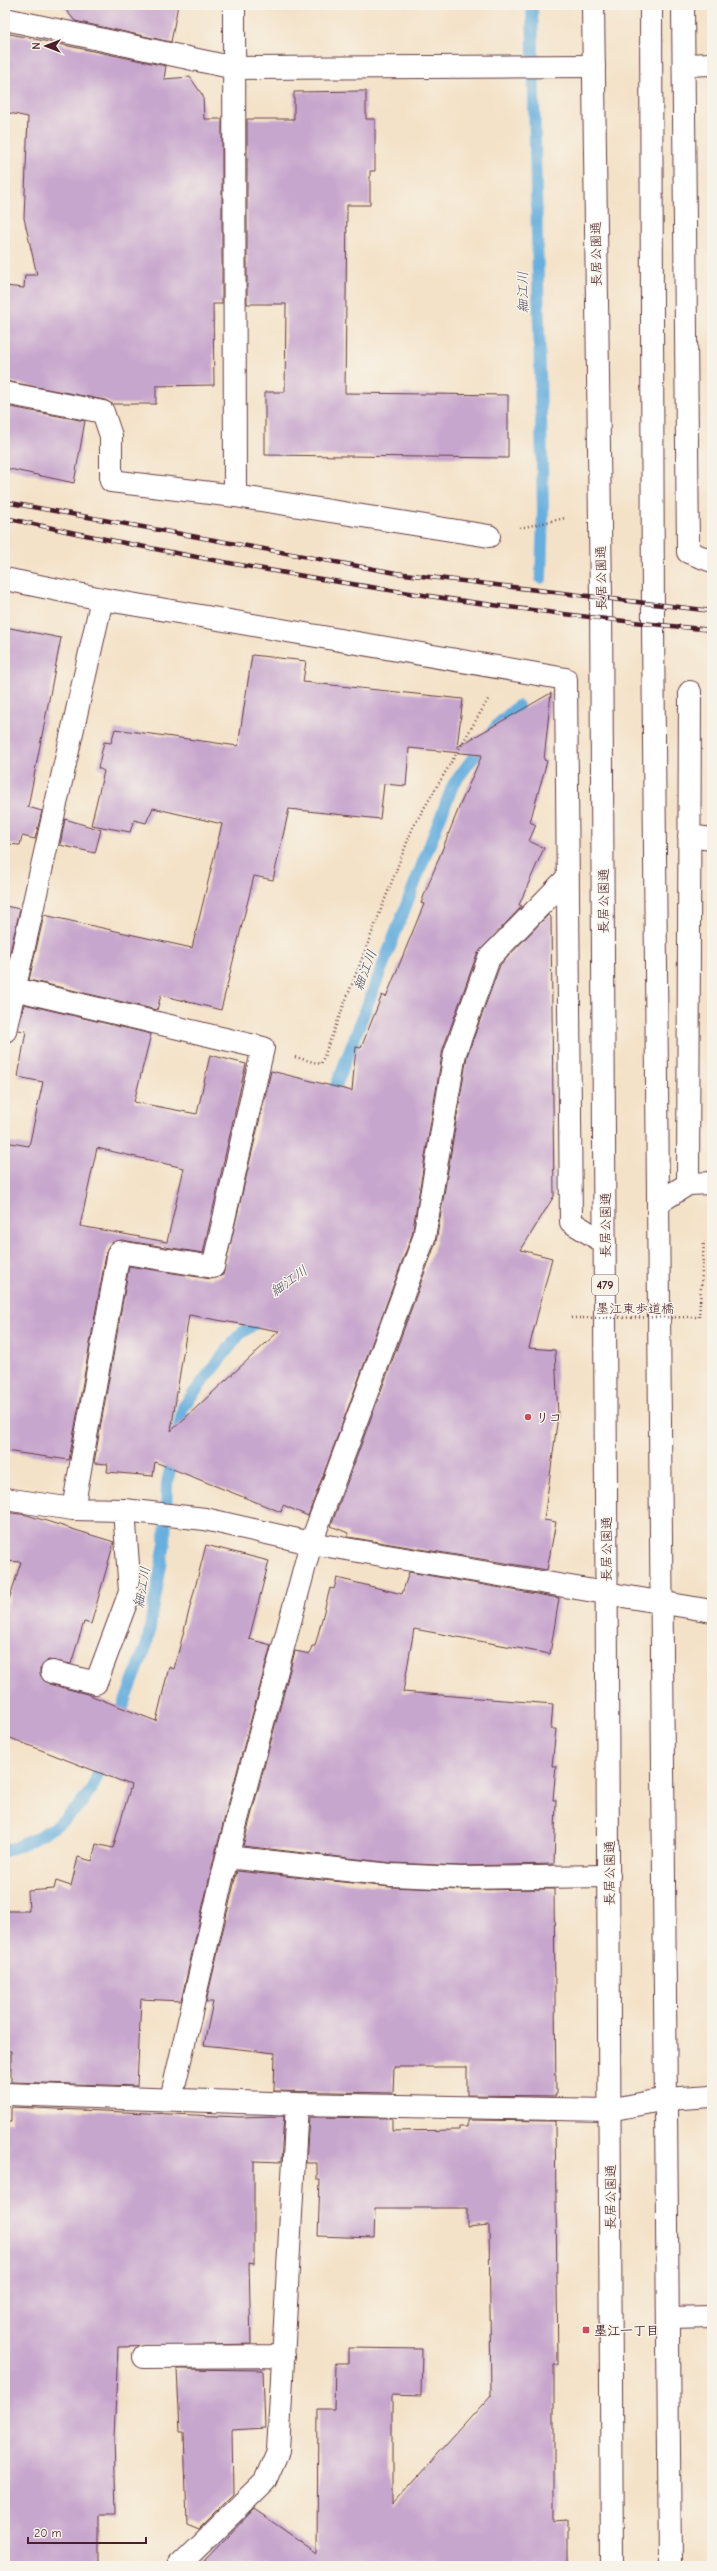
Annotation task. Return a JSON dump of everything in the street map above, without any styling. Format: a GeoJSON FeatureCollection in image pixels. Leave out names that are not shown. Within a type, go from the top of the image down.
{"type":"FeatureCollection","features":[{"type":"Feature","properties":{"kind":"main road"},"geometry":{"type":"LineString","coordinates":[[234,5],[235,496]]}},
{"type":"Feature","properties":{"kind":"main road","name":"長居公園通"},"geometry":{"type":"LineString","coordinates":[[593,5],[602,597],[605,1593],[609,1876],[612,2566]]}},
{"type":"Feature","properties":{"kind":"main road"},"geometry":{"type":"LineString","coordinates":[[651,5],[658,1203],[670,2566]]}},
{"type":"Feature","properties":{"kind":"main road"},"geometry":{"type":"LineString","coordinates":[[683,5],[688,552],[712,561]]}},
{"type":"Feature","properties":{"kind":"main road"},"geometry":{"type":"LineString","coordinates":[[5,19],[235,68],[506,65],[594,66]]}},
{"type":"Feature","properties":{"kind":"main road"},"geometry":{"type":"LineString","coordinates":[[684,65],[712,64]]}},
{"type":"Feature","properties":{"kind":"main road"},"geometry":{"type":"LineString","coordinates":[[5,393],[103,412],[111,436],[111,481],[235,496],[489,536]]}},
{"type":"Feature","properties":{"kind":"main road"},"geometry":{"type":"LineString","coordinates":[[5,579],[102,599],[566,679],[571,1222],[605,1243]]}},
{"type":"Feature","properties":{"kind":"main road"},"geometry":{"type":"LineString","coordinates":[[5,1031],[102,599]]}},
{"type":"Feature","properties":{"kind":"main road"},"geometry":{"type":"LineString","coordinates":[[688,1184],[690,692]]}},
{"type":"Feature","properties":{"kind":"main road"},"geometry":{"type":"LineString","coordinates":[[689,836],[712,839]]}},
{"type":"Feature","properties":{"kind":"main road"},"geometry":{"type":"LineString","coordinates":[[171,2099],[227,1858],[311,1543],[424,1238],[455,1053],[489,958],[567,878]]}},
{"type":"Feature","properties":{"kind":"main road"},"geometry":{"type":"LineString","coordinates":[[14,989],[263,1048],[213,1267],[119,1252],[73,1509]]}},
{"type":"Feature","properties":{"kind":"main road"},"geometry":{"type":"LineString","coordinates":[[658,1203],[688,1184],[712,1183]]}},
{"type":"Feature","properties":{"kind":"main road"},"geometry":{"type":"LineString","coordinates":[[5,1499],[73,1509],[124,1510],[205,1519],[311,1543],[712,1611]]}},
{"type":"Feature","properties":{"kind":"main road"},"geometry":{"type":"LineString","coordinates":[[52,1672],[96,1683],[130,1592],[124,1510]]}},
{"type":"Feature","properties":{"kind":"main road"},"geometry":{"type":"LineString","coordinates":[[227,1858],[391,1875],[461,1878],[609,1876]]}},
{"type":"Feature","properties":{"kind":"main road"},"geometry":{"type":"LineString","coordinates":[[5,2094],[298,2104],[609,2110],[666,2098],[712,2096]]}},
{"type":"Feature","properties":{"kind":"main road"},"geometry":{"type":"LineString","coordinates":[[178,2566],[265,2482],[273,2467],[278,2451],[298,2104]]}},
{"type":"Feature","properties":{"kind":"main road"},"geometry":{"type":"LineString","coordinates":[[669,2318],[712,2316]]}},
{"type":"Feature","properties":{"kind":"main road"},"geometry":{"type":"LineString","coordinates":[[144,2357],[284,2356]]}},
{"type":"Feature","properties":{"kind":"path"},"geometry":{"type":"LineString","coordinates":[[516,529],[565,518]]}},
{"type":"Feature","properties":{"kind":"path"},"geometry":{"type":"LineString","coordinates":[[263,1048],[321,1064],[413,827],[489,697],[493,666]]}},
{"type":"Feature","properties":{"kind":"path","name":"墨江東歩道橋"},"geometry":{"type":"LineString","coordinates":[[571,1318],[699,1317],[704,1241]]}},
{"type":"Feature","properties":{"kind":"building"},"geometry":{"type":"Polygon","coordinates":[[[62,5],[178,5],[171,42],[75,21],[62,5]]]}},
{"type":"Feature","properties":{"kind":"building"},"geometry":{"type":"Polygon","coordinates":[[[5,33],[166,66],[164,79],[190,77],[203,96],[204,119],[222,119],[222,304],[213,304],[214,385],[156,386],[156,404],[112,404],[105,400],[5,381],[5,286],[24,288],[25,275],[37,275],[24,218],[28,117],[5,112],[5,33]]]}},
{"type":"Feature","properties":{"kind":"building"},"geometry":{"type":"Polygon","coordinates":[[[366,91],[366,119],[375,119],[375,171],[370,171],[370,205],[347,205],[345,393],[508,395],[508,458],[265,455],[265,392],[285,392],[286,304],[247,304],[247,119],[294,119],[294,92],[366,91]]]}},
{"type":"Feature","properties":{"kind":"building"},"geometry":{"type":"Polygon","coordinates":[[[5,406],[85,421],[74,483],[5,468],[5,406]]]}},
{"type":"Feature","properties":{"kind":"building"},"geometry":{"type":"Polygon","coordinates":[[[5,627],[61,638],[28,807],[42,811],[35,839],[22,836],[20,845],[5,844],[5,627]]]}},
{"type":"Feature","properties":{"kind":"building"},"geometry":{"type":"Polygon","coordinates":[[[252,655],[306,661],[303,682],[463,699],[457,747],[551,693],[544,760],[547,761],[530,822],[536,825],[529,841],[544,848],[519,905],[522,906],[477,954],[443,1049],[412,1235],[308,1516],[283,1505],[281,1512],[155,1462],[153,1476],[107,1472],[108,1464],[94,1463],[129,1266],[211,1279],[223,1275],[271,1071],[352,1091],[356,1047],[361,1048],[382,995],[386,997],[424,904],[421,903],[460,805],[482,755],[409,748],[406,786],[384,784],[380,819],[289,809],[273,880],[254,876],[221,1010],[161,995],[157,1010],[29,980],[44,915],[192,948],[222,824],[153,808],[146,823],[134,820],[130,832],[91,825],[104,771],[98,768],[104,742],[111,743],[115,729],[238,746],[252,655]],[[189,1315],[171,1431],[279,1331],[189,1315]]]}},
{"type":"Feature","properties":{"kind":"building"},"geometry":{"type":"Polygon","coordinates":[[[65,819],[101,830],[95,853],[60,845],[65,819]]]}},
{"type":"Feature","properties":{"kind":"building"},"geometry":{"type":"Polygon","coordinates":[[[5,906],[20,909],[5,974],[5,906]]]}},
{"type":"Feature","properties":{"kind":"building"},"geometry":{"type":"Polygon","coordinates":[[[548,915],[551,917],[554,1196],[521,1250],[552,1258],[529,1348],[555,1350],[558,1416],[544,1520],[556,1522],[547,1570],[348,1537],[348,1533],[331,1526],[436,1242],[467,1056],[500,965],[548,915]]]}},
{"type":"Feature","properties":{"kind":"building"},"geometry":{"type":"Polygon","coordinates":[[[24,1004],[151,1034],[134,1102],[197,1114],[210,1055],[246,1064],[203,1253],[121,1240],[110,1244],[107,1249],[69,1460],[5,1451],[5,1142],[29,1146],[43,1082],[18,1077],[26,1031],[18,1030],[24,1004]],[[97,1148],[80,1226],[167,1242],[184,1168],[97,1148]]]}},
{"type":"Feature","properties":{"kind":"building"},"geometry":{"type":"Polygon","coordinates":[[[5,1512],[27,1515],[114,1542],[91,1624],[84,1622],[71,1664],[48,1660],[40,1669],[40,1675],[49,1684],[87,1694],[156,1721],[169,1667],[174,1669],[206,1545],[269,1561],[249,1639],[271,1645],[215,1854],[181,2001],[141,1999],[137,2086],[11,2082],[11,2051],[5,2051],[5,1911],[29,1911],[28,1891],[54,1889],[56,1881],[71,1886],[78,1857],[92,1861],[96,1844],[113,1848],[131,1785],[5,1736],[5,1612],[21,1562],[5,1561],[5,1512]]]}},
{"type":"Feature","properties":{"kind":"building"},"geometry":{"type":"Polygon","coordinates":[[[409,1572],[559,1598],[550,1654],[414,1629],[403,1692],[553,1704],[551,1729],[556,1729],[552,1766],[556,1766],[553,1800],[556,1800],[554,1864],[461,1866],[392,1863],[243,1846],[295,1651],[310,1654],[312,1646],[315,1646],[330,1588],[334,1589],[337,1578],[402,1594],[409,1572]]]}},
{"type":"Feature","properties":{"kind":"building"},"geometry":{"type":"Polygon","coordinates":[[[237,1871],[390,1887],[461,1890],[554,1889],[556,2096],[467,2095],[467,2067],[394,2067],[393,2093],[274,2091],[275,2053],[204,2045],[213,2002],[206,2002],[237,1871]]]}},
{"type":"Feature","properties":{"kind":"building"},"geometry":{"type":"Polygon","coordinates":[[[11,2107],[239,2117],[284,2116],[281,2162],[254,2161],[254,2264],[249,2263],[251,2344],[118,2347],[114,2437],[116,2515],[99,2515],[99,2566],[5,2566],[5,2122],[11,2122],[11,2107]]]}},
{"type":"Feature","properties":{"kind":"building"},"geometry":{"type":"Polygon","coordinates":[[[309,2117],[392,2118],[392,2131],[459,2130],[459,2127],[467,2127],[467,2120],[555,2121],[558,2365],[554,2365],[554,2521],[567,2520],[567,2566],[199,2566],[254,2509],[317,2553],[318,2409],[334,2409],[335,2363],[348,2363],[348,2348],[422,2349],[421,2396],[392,2395],[392,2505],[491,2395],[489,2225],[467,2227],[467,2208],[375,2208],[374,2238],[318,2236],[320,2180],[317,2180],[317,2163],[306,2163],[309,2117]]]}},
{"type":"Feature","properties":{"kind":"building"},"geometry":{"type":"Polygon","coordinates":[[[177,2369],[263,2370],[265,2428],[232,2430],[233,2494],[199,2528],[187,2523],[184,2432],[180,2432],[177,2369]]]}},
{"type":"Feature","properties":{"kind":"waterway","name":"細江川"},"geometry":{"type":"LineString","coordinates":[[532,5],[543,511],[541,578]]}},
{"type":"Feature","properties":{"kind":"waterway","name":"細江川"},"geometry":{"type":"LineString","coordinates":[[332,1103],[332,1096],[453,785],[497,725],[518,706]]}},
{"type":"Feature","properties":{"kind":"waterway","name":"細江川"},"geometry":{"type":"LineString","coordinates":[[117,1723],[147,1644],[165,1543],[167,1484],[183,1407],[239,1335],[264,1317]]}},
{"type":"Feature","properties":{"kind":"waterway","name":"細江川"},"geometry":{"type":"LineString","coordinates":[[5,1851],[43,1834],[66,1818],[77,1808],[86,1798],[93,1786],[104,1757]]}},
{"type":"Feature","properties":{"kind":"railway"},"geometry":{"type":"LineString","coordinates":[[5,502],[396,573],[712,611]]}},
{"type":"Feature","properties":{"kind":"railway"},"geometry":{"type":"LineString","coordinates":[[5,518],[180,554],[357,585],[534,610],[712,630]]}},
{"type":"Feature","properties":{"kind":"place","name":"リコ"},"geometry":{"type":"Point","coordinates":[528,1417]}},
{"type":"Feature","properties":{"kind":"place","name":"墨江一丁目"},"geometry":{"type":"Point","coordinates":[586,2330]}}]}
